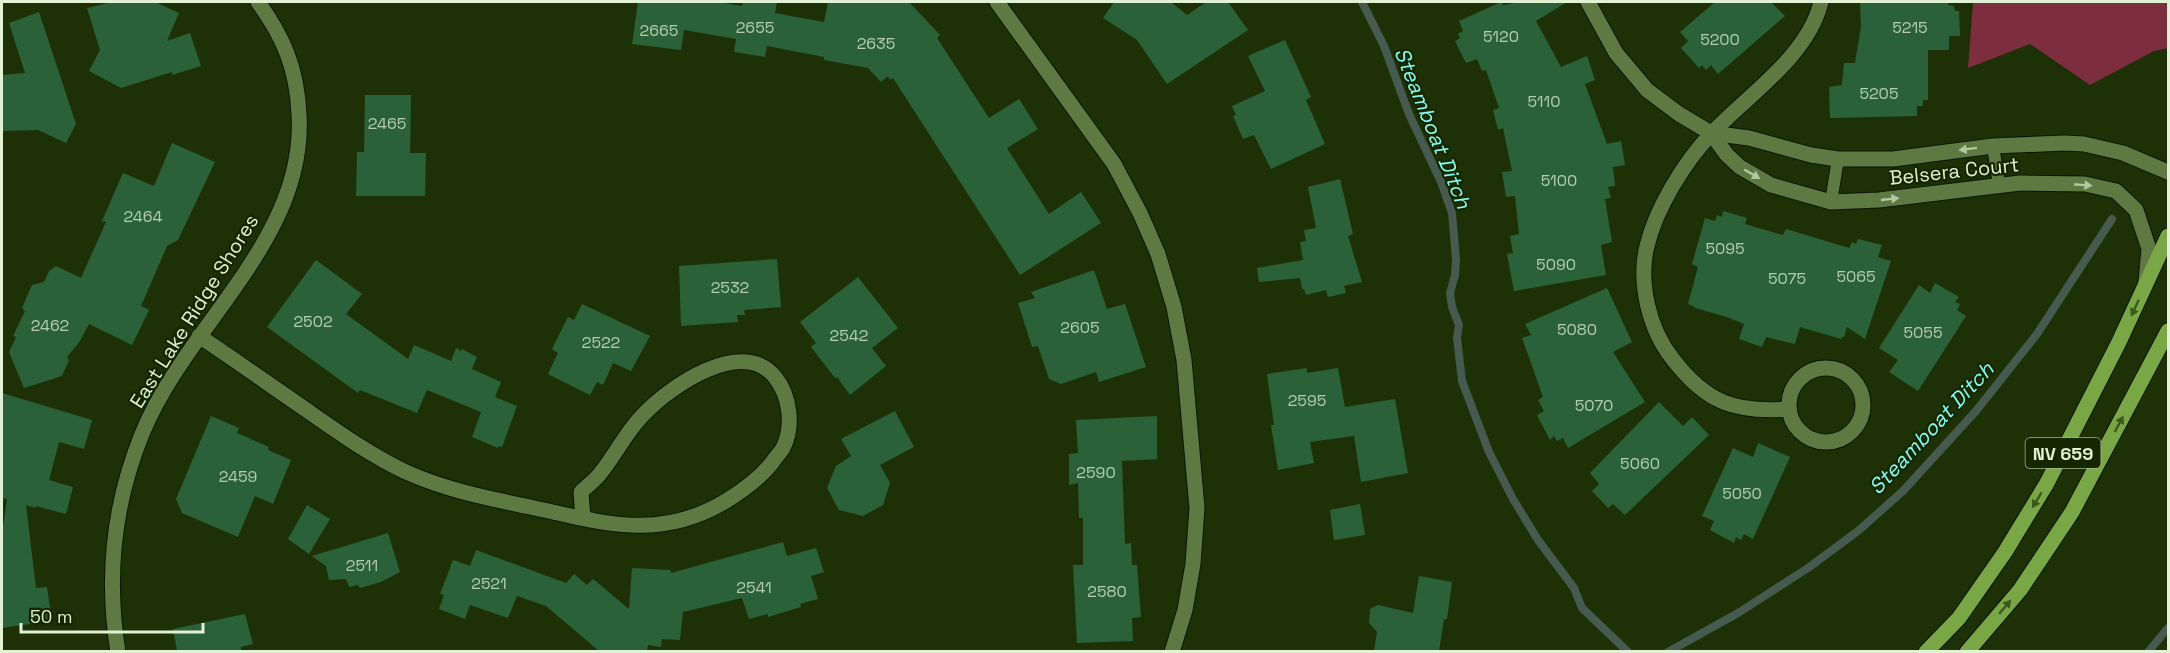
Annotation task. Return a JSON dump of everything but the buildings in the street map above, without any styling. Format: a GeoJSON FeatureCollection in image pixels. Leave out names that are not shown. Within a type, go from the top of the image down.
{"type":"FeatureCollection","features":[{"type":"Feature","properties":{"kind":"main road","name":"NV 659"},"geometry":{"type":"LineString","coordinates":[[1926,651],[1959,618],[2005,552],[2047,483],[2086,409],[2169,236]]}},
{"type":"Feature","properties":{"kind":"main road","name":"NV 659"},"geometry":{"type":"LineString","coordinates":[[1967,651],[2020,590],[2072,512],[2169,331]]}},
{"type":"Feature","properties":{"kind":"street","name":"East Lake Ridge Shores"},"geometry":{"type":"LineString","coordinates":[[118,651],[114,624],[112,576],[116,525],[127,476],[142,433],[165,388],[270,233],[286,201],[296,165],[300,129],[298,91],[290,56],[276,27],[258,2]]}},
{"type":"Feature","properties":{"kind":"street"},"geometry":{"type":"LineString","coordinates":[[997,2],[1114,164],[1158,254],[1174,307],[1184,360],[1197,508],[1193,564],[1185,610],[1172,651]]}},
{"type":"Feature","properties":{"kind":"street","name":"Belsera Court"},"geometry":{"type":"LineString","coordinates":[[1588,2],[1617,53],[1647,90],[1711,134],[1733,161],[1771,185],[1831,202],[1879,200],[2020,183],[2085,184],[2116,191],[2136,210],[2148,249],[2145,288]]}},
{"type":"Feature","properties":{"kind":"street"},"geometry":{"type":"LineString","coordinates":[[1789,409],[1763,411],[1741,409],[1719,400],[1689,381],[1669,355],[1655,329],[1647,300],[1644,273],[1647,246],[1678,176],[1711,134],[1791,56],[1810,29],[1821,2]]}},
{"type":"Feature","properties":{"kind":"street","name":"Belsera Court"},"geometry":{"type":"LineString","coordinates":[[1711,134],[1749,138],[1811,155],[1838,159],[1893,159],[2037,142],[2084,144],[2123,153],[2169,172]]}},
{"type":"Feature","properties":{"kind":"street"},"geometry":{"type":"LineString","coordinates":[[199,336],[358,446],[406,472],[457,491],[583,518],[620,525],[651,526],[683,521],[712,510],[740,493],[766,470],[783,448],[789,430],[789,407],[783,388],[774,375],[753,364],[727,363],[694,375],[667,392],[642,415],[599,476],[581,492],[583,518]]}},
{"type":"Feature","properties":{"kind":"street"},"geometry":{"type":"LineString","coordinates":[[1825,369],[1837,370],[1848,375],[1862,394],[1861,418],[1855,429],[1846,437],[1834,441],[1822,442],[1810,438],[1796,426],[1789,409],[1790,397],[1795,386],[1808,374],[1825,369]]}},
{"type":"Feature","properties":{"kind":"lane"},"geometry":{"type":"LineString","coordinates":[[1993,146],[2000,185]]}},
{"type":"Feature","properties":{"kind":"lane"},"geometry":{"type":"LineString","coordinates":[[1831,202],[1838,159]]}},
{"type":"Feature","properties":{"kind":"shaded area"},"geometry":{"type":"Polygon","coordinates":[[[1973,2],[2168,2],[2168,48],[2154,51],[2090,85],[2030,44],[1968,68],[1973,2]]]}},
{"type":"Feature","properties":{"kind":"waterway","name":"Steamboat Ditch"},"geometry":{"type":"LineString","coordinates":[[1362,2],[1384,46],[1409,114],[1441,182],[1452,213],[1456,259],[1450,293],[1452,307],[1459,325],[1457,338],[1462,381],[1489,452],[1513,499],[1538,540],[1574,588],[1582,608],[1628,652]]}},
{"type":"Feature","properties":{"kind":"waterway","name":"Steamboat Ditch"},"geometry":{"type":"LineString","coordinates":[[1668,652],[1738,613],[1808,568],[1858,531],[1903,491],[1976,411],[2037,334],[2112,219]]}},
{"type":"Feature","properties":{"kind":"waterway","name":"Steamboat Ditch"},"geometry":{"type":"LineString","coordinates":[[2148,652],[2168,628]]}}]}
